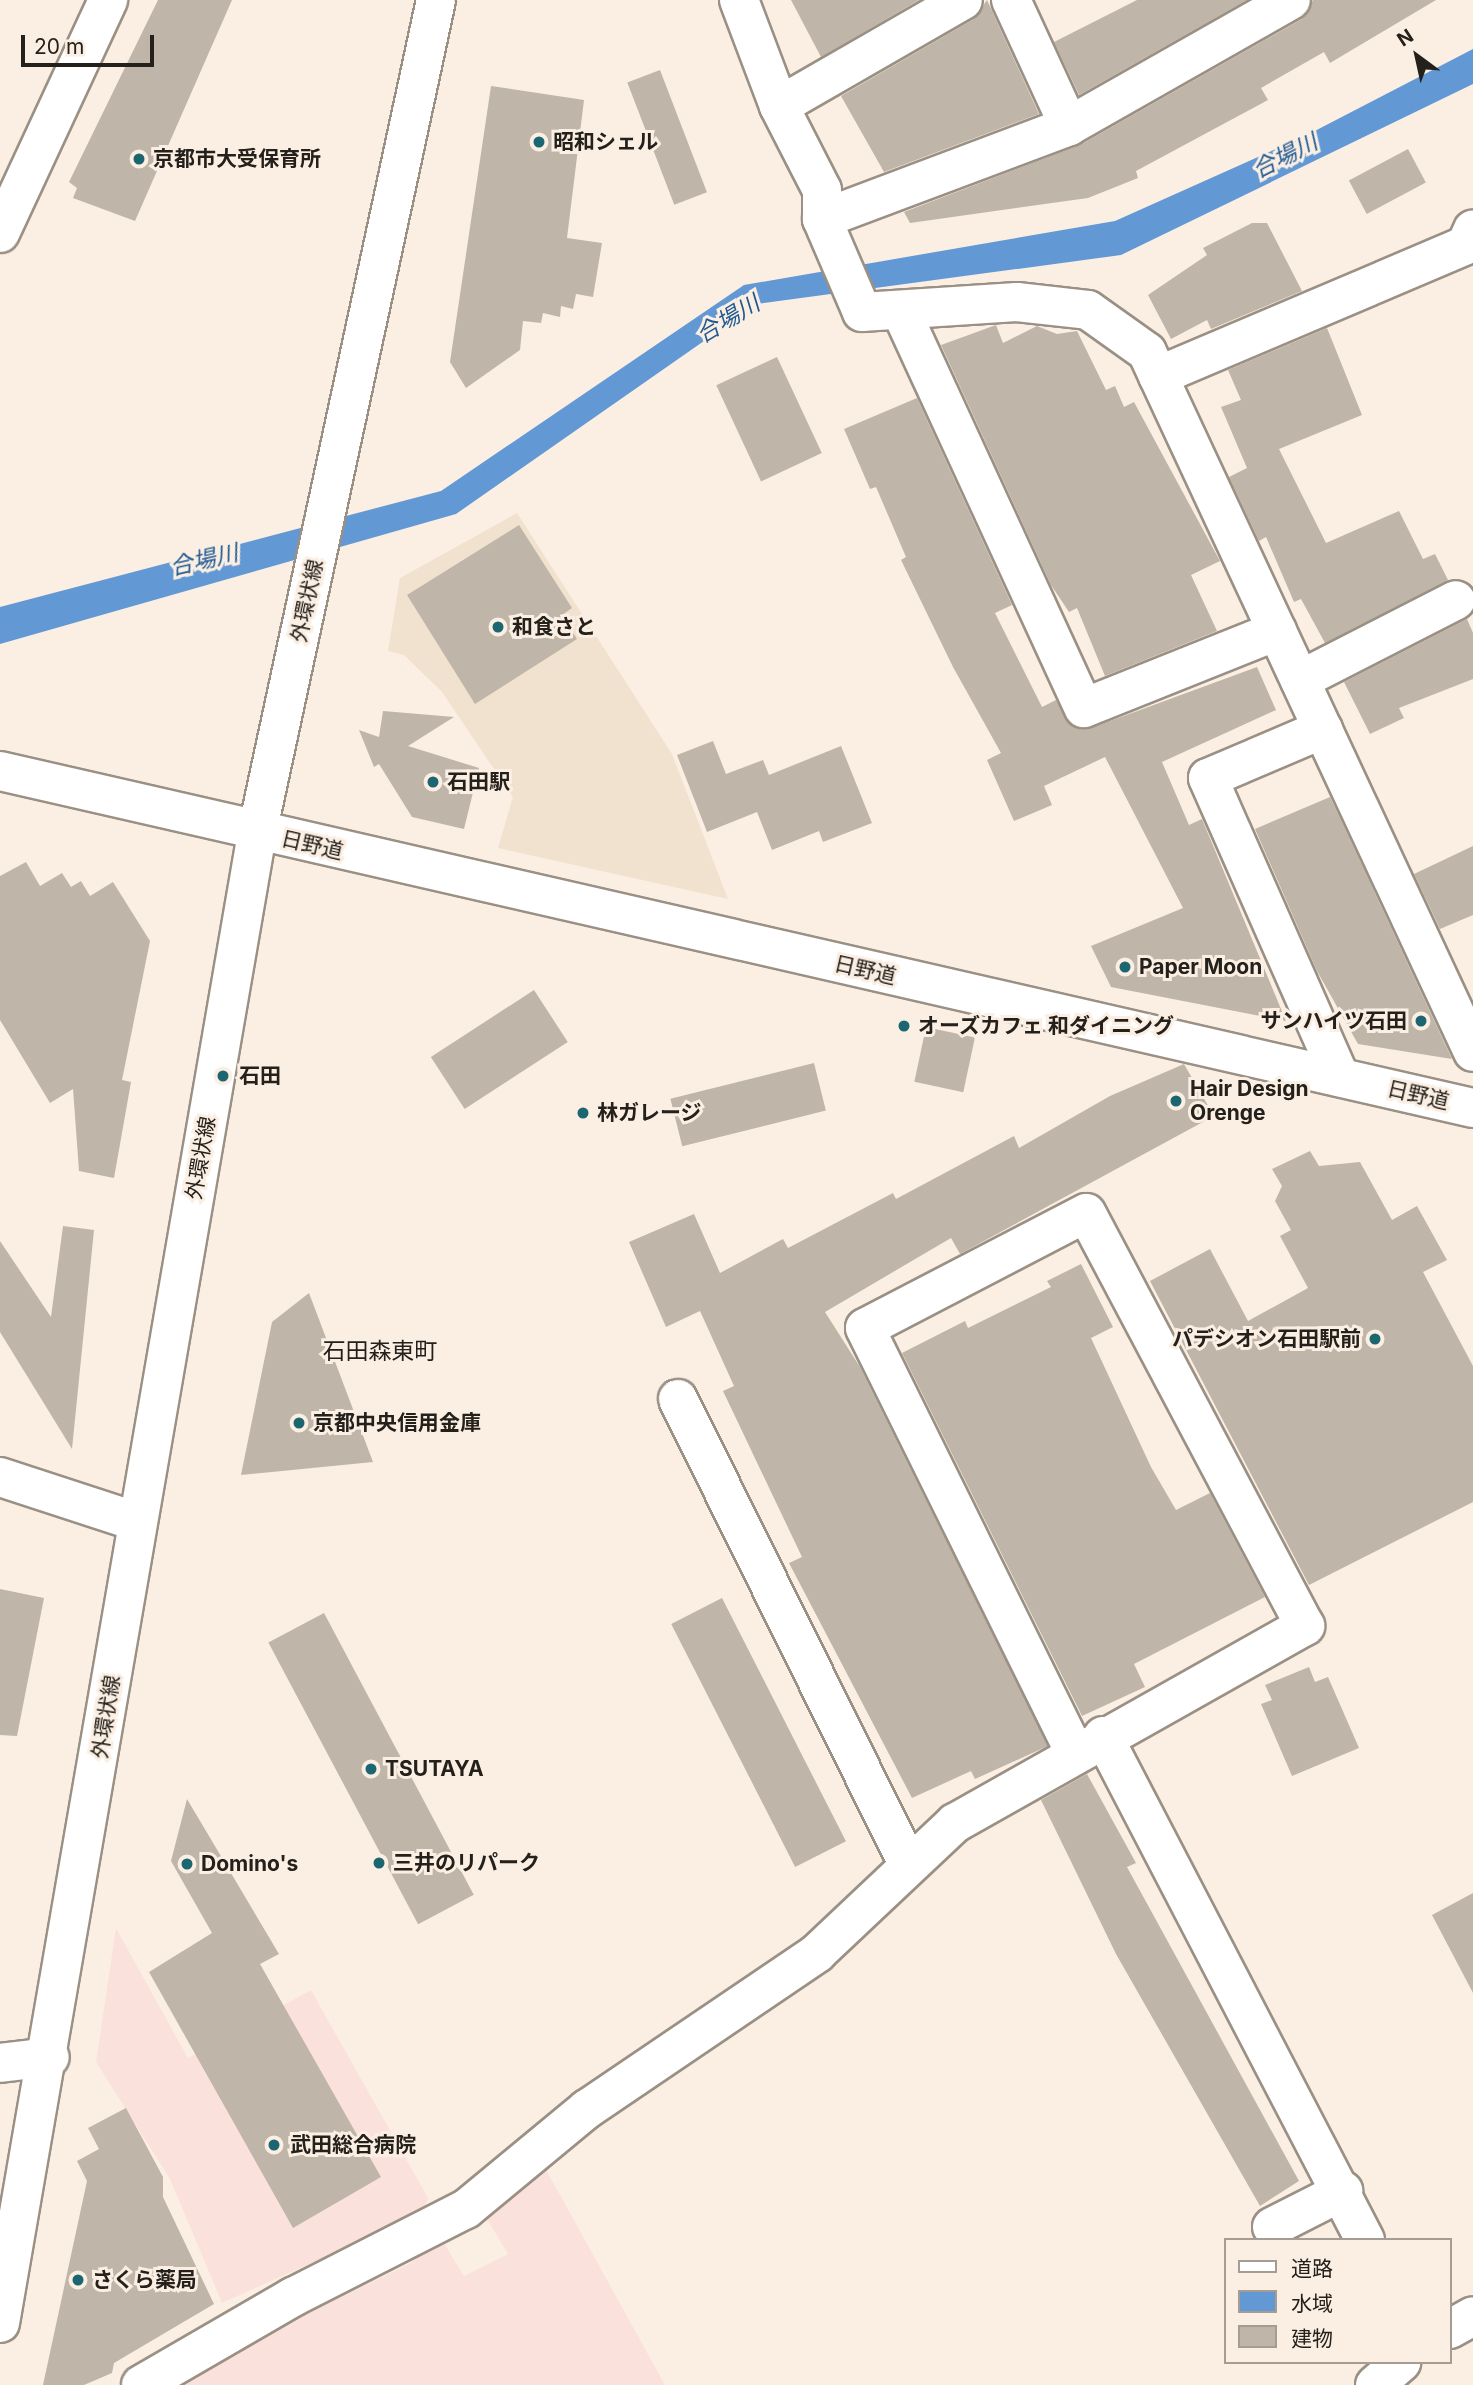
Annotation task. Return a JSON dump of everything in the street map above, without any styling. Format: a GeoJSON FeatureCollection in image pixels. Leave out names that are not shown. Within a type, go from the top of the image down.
{"type":"FeatureCollection","features":[{"type":"Feature","properties":{"kind":"street"},"geometry":{"type":"LineString","coordinates":[[0,233],[108,0]]}},
{"type":"Feature","properties":{"kind":"street","name":"外環状線"},"geometry":{"type":"LineString","coordinates":[[0,2323],[50,2057],[138,1522],[257,833],[436,0]]}},
{"type":"Feature","properties":{"kind":"street"},"geometry":{"type":"LineString","coordinates":[[739,0],[779,106],[822,190],[826,228],[862,312],[1017,302],[1088,310],[1147,352],[1473,1052]]}},
{"type":"Feature","properties":{"kind":"street"},"geometry":{"type":"LineString","coordinates":[[779,106],[964,0]]}},
{"type":"Feature","properties":{"kind":"street"},"geometry":{"type":"LineString","coordinates":[[1011,0],[1069,126]]}},
{"type":"Feature","properties":{"kind":"street"},"geometry":{"type":"LineString","coordinates":[[826,228],[1069,126],[1291,0]]}},
{"type":"Feature","properties":{"kind":"street"},"geometry":{"type":"LineString","coordinates":[[1158,376],[1471,241]]}},
{"type":"Feature","properties":{"kind":"street"},"geometry":{"type":"LineString","coordinates":[[901,311],[1084,708],[1277,631]]}},
{"type":"Feature","properties":{"kind":"street"},"geometry":{"type":"LineString","coordinates":[[1300,680],[1456,600]]}},
{"type":"Feature","properties":{"kind":"street"},"geometry":{"type":"LineString","coordinates":[[1323,729],[1208,778],[1340,1076]]}},
{"type":"Feature","properties":{"kind":"street","name":"日野道"},"geometry":{"type":"LineString","coordinates":[[0,771],[257,833],[1473,1108]]}},
{"type":"Feature","properties":{"kind":"street"},"geometry":{"type":"LineString","coordinates":[[141,2385],[293,2297],[466,2209],[587,2109],[817,1953],[908,1864],[955,1823],[1089,1744],[1306,1626],[1086,1213],[865,1328],[1089,1744],[1343,2191],[1364,2238]]}},
{"type":"Feature","properties":{"kind":"street"},"geometry":{"type":"LineString","coordinates":[[678,1399],[908,1864]]}},
{"type":"Feature","properties":{"kind":"street"},"geometry":{"type":"LineString","coordinates":[[0,1477],[138,1522]]}},
{"type":"Feature","properties":{"kind":"street"},"geometry":{"type":"LineString","coordinates":[[0,2063],[50,2057]]}},
{"type":"Feature","properties":{"kind":"street"},"geometry":{"type":"LineString","coordinates":[[1272,2227],[1343,2191]]}},
{"type":"Feature","properties":{"kind":"street"},"geometry":{"type":"LineString","coordinates":[[1452,2328],[1473,2316]]}},
{"type":"Feature","properties":{"kind":"street"},"geometry":{"type":"LineString","coordinates":[[1375,2385],[1399,2364]]}},
{"type":"Feature","properties":{"kind":"shaded area"},"geometry":{"type":"Polygon","coordinates":[[[517,513],[672,754],[728,899],[498,848],[513,797],[442,692],[404,655],[388,651],[400,578],[517,513]]]}},
{"type":"Feature","properties":{"kind":"shaded area","name":"武田総合病院"},"geometry":{"type":"Polygon","coordinates":[[[116,1928],[188,2058],[311,1990],[428,2198],[423,2213],[222,2303],[170,2179],[96,2062],[116,1928]]]}},
{"type":"Feature","properties":{"kind":"shaded area"},"geometry":{"type":"Polygon","coordinates":[[[543,2164],[665,2385],[160,2385],[409,2264],[442,2240],[464,2276],[508,2254],[484,2214],[543,2164]]]}},
{"type":"Feature","properties":{"kind":"water","name":"合場川"},"geometry":{"type":"Polygon","coordinates":[[[1473,49],[1473,84],[1121,255],[757,304],[456,514],[0,644],[0,607],[441,491],[744,285],[1115,221],[1307,135],[1473,49]]]}},
{"type":"Feature","properties":{"kind":"building"},"geometry":{"type":"Polygon","coordinates":[[[158,0],[232,0],[135,221],[73,198],[77,188],[69,182],[158,0]]]}},
{"type":"Feature","properties":{"kind":"building"},"geometry":{"type":"Polygon","coordinates":[[[791,0],[919,0],[821,57],[791,0]]]}},
{"type":"Feature","properties":{"kind":"building"},"geometry":{"type":"Polygon","coordinates":[[[987,0],[1039,114],[884,172],[841,96],[974,19],[987,0]]]}},
{"type":"Feature","properties":{"kind":"building"},"geometry":{"type":"Polygon","coordinates":[[[1137,0],[1247,0],[1079,95],[1054,42],[1137,0]]]}},
{"type":"Feature","properties":{"kind":"building"},"geometry":{"type":"Polygon","coordinates":[[[1313,0],[1436,0],[1330,63],[1324,52],[1261,88],[1268,100],[1136,171],[1138,178],[1088,198],[910,223],[904,212],[1080,145],[1302,19],[1313,0]]]}},
{"type":"Feature","properties":{"kind":"building"},"geometry":{"type":"Polygon","coordinates":[[[660,70],[707,192],[674,205],[627,83],[660,70]]]}},
{"type":"Feature","properties":{"kind":"building"},"geometry":{"type":"Polygon","coordinates":[[[491,86],[584,100],[567,238],[602,243],[593,297],[576,294],[573,309],[561,306],[560,317],[543,313],[541,323],[523,321],[520,350],[466,388],[450,362],[491,86]]]}},
{"type":"Feature","properties":{"kind":"building"},"geometry":{"type":"Polygon","coordinates":[[[1408,149],[1426,183],[1367,214],[1349,180],[1408,149]]]}},
{"type":"Feature","properties":{"kind":"building"},"geometry":{"type":"Polygon","coordinates":[[[1252,223],[1267,223],[1302,291],[1211,329],[1207,320],[1171,339],[1148,295],[1207,255],[1203,248],[1252,223]]]}},
{"type":"Feature","properties":{"kind":"building"},"geometry":{"type":"Polygon","coordinates":[[[996,325],[1003,343],[1037,326],[1057,334],[1077,331],[1106,390],[1115,386],[1124,407],[1134,402],[1220,561],[1191,575],[1217,631],[1105,676],[1077,608],[1069,612],[1051,585],[941,345],[996,325]]]}},
{"type":"Feature","properties":{"kind":"building"},"geometry":{"type":"Polygon","coordinates":[[[1327,328],[1362,415],[1279,449],[1326,543],[1399,511],[1423,559],[1435,554],[1448,580],[1325,643],[1301,599],[1294,602],[1266,537],[1259,541],[1229,477],[1247,468],[1221,407],[1241,400],[1228,370],[1327,328]]]}},
{"type":"Feature","properties":{"kind":"building"},"geometry":{"type":"Polygon","coordinates":[[[777,357],[822,453],[761,481],[716,385],[777,357]]]}},
{"type":"Feature","properties":{"kind":"building"},"geometry":{"type":"Polygon","coordinates":[[[917,398],[1012,605],[995,613],[1042,707],[1056,700],[1071,725],[1091,728],[1257,667],[1276,710],[1162,762],[1189,825],[1202,819],[1286,1021],[1111,987],[1091,946],[1183,908],[1105,757],[1044,786],[1052,805],[1014,821],[987,760],[1001,753],[953,667],[901,560],[906,557],[876,487],[870,489],[844,429],[917,398]]]}},
{"type":"Feature","properties":{"kind":"building","name":"和食さと"},"geometry":{"type":"Polygon","coordinates":[[[519,525],[572,608],[562,615],[577,639],[475,704],[407,595],[519,525]]]}},
{"type":"Feature","properties":{"kind":"building"},"geometry":{"type":"Polygon","coordinates":[[[1467,619],[1473,633],[1473,679],[1399,708],[1404,718],[1370,734],[1344,682],[1467,619]]]}},
{"type":"Feature","properties":{"kind":"building","name":"石田駅"},"geometry":{"type":"Polygon","coordinates":[[[383,711],[454,717],[408,746],[479,768],[464,829],[412,817],[379,764],[374,767],[359,730],[379,737],[383,711]]]}},
{"type":"Feature","properties":{"kind":"building"},"geometry":{"type":"Polygon","coordinates":[[[713,741],[726,774],[763,760],[769,775],[841,746],[872,823],[823,842],[819,831],[772,850],[757,812],[707,832],[677,755],[713,741]]]}},
{"type":"Feature","properties":{"kind":"building"},"geometry":{"type":"Polygon","coordinates":[[[1330,797],[1452,1059],[1358,1044],[1317,971],[1255,829],[1330,797]]]}},
{"type":"Feature","properties":{"kind":"building"},"geometry":{"type":"Polygon","coordinates":[[[1473,846],[1473,915],[1440,929],[1414,874],[1473,846]]]}},
{"type":"Feature","properties":{"kind":"building"},"geometry":{"type":"Polygon","coordinates":[[[26,862],[40,886],[62,873],[71,887],[81,881],[90,896],[113,882],[150,941],[122,1080],[131,1082],[114,1178],[79,1171],[73,1089],[50,1103],[0,1020],[0,876],[26,862]]]}},
{"type":"Feature","properties":{"kind":"building"},"geometry":{"type":"Polygon","coordinates":[[[534,990],[568,1042],[465,1109],[431,1057],[534,990]]]}},
{"type":"Feature","properties":{"kind":"building"},"geometry":{"type":"Polygon","coordinates":[[[926,1027],[975,1037],[963,1092],[914,1082],[926,1027]]]}},
{"type":"Feature","properties":{"kind":"building"},"geometry":{"type":"Polygon","coordinates":[[[814,1063],[826,1111],[682,1146],[670,1099],[814,1063]]]}},
{"type":"Feature","properties":{"kind":"building"},"geometry":{"type":"Polygon","coordinates":[[[1184,1064],[1214,1116],[960,1254],[951,1238],[825,1312],[860,1367],[1048,1746],[975,1779],[971,1771],[912,1798],[789,1563],[802,1557],[723,1391],[734,1386],[700,1311],[666,1327],[629,1242],[694,1214],[720,1273],[783,1239],[788,1248],[893,1193],[896,1199],[1014,1136],[1019,1148],[1110,1096],[1184,1064]]]}},
{"type":"Feature","properties":{"kind":"building"},"geometry":{"type":"Polygon","coordinates":[[[1310,1151],[1319,1166],[1360,1162],[1392,1220],[1417,1206],[1447,1260],[1423,1272],[1473,1366],[1473,1502],[1309,1585],[1150,1281],[1210,1249],[1248,1321],[1308,1288],[1280,1236],[1291,1230],[1275,1201],[1282,1186],[1272,1169],[1310,1151]]]}},
{"type":"Feature","properties":{"kind":"building"},"geometry":{"type":"Polygon","coordinates":[[[63,1226],[94,1230],[72,1449],[0,1332],[0,1241],[51,1317],[63,1226]]]}},
{"type":"Feature","properties":{"kind":"building"},"geometry":{"type":"Polygon","coordinates":[[[1081,1264],[1113,1327],[1091,1338],[1151,1467],[1176,1510],[1210,1493],[1265,1597],[1134,1664],[1145,1687],[1082,1716],[902,1353],[965,1321],[968,1328],[1051,1287],[1047,1281],[1081,1264]]]}},
{"type":"Feature","properties":{"kind":"building"},"geometry":{"type":"Polygon","coordinates":[[[309,1293],[373,1462],[241,1475],[272,1322],[309,1293]]]}},
{"type":"Feature","properties":{"kind":"building"},"geometry":{"type":"Polygon","coordinates":[[[0,1589],[44,1598],[17,1736],[0,1735],[0,1589]]]}},
{"type":"Feature","properties":{"kind":"building"},"geometry":{"type":"Polygon","coordinates":[[[722,1598],[846,1841],[795,1867],[671,1624],[722,1598]]]}},
{"type":"Feature","properties":{"kind":"building","name":"TSUTAYA"},"geometry":{"type":"Polygon","coordinates":[[[324,1613],[474,1895],[418,1924],[268,1643],[324,1613]]]}},
{"type":"Feature","properties":{"kind":"building"},"geometry":{"type":"Polygon","coordinates":[[[1309,1667],[1315,1682],[1328,1677],[1359,1748],[1292,1776],[1261,1704],[1272,1700],[1265,1685],[1309,1667]]]}},
{"type":"Feature","properties":{"kind":"building"},"geometry":{"type":"Polygon","coordinates":[[[1087,1774],[1136,1863],[1127,1867],[1299,2181],[1260,2206],[1116,1954],[1041,1800],[1087,1774]]]}},
{"type":"Feature","properties":{"kind":"building"},"geometry":{"type":"Polygon","coordinates":[[[187,1799],[279,1954],[260,1964],[381,2177],[293,2228],[149,1972],[212,1933],[171,1861],[187,1799]]]}},
{"type":"Feature","properties":{"kind":"building"},"geometry":{"type":"Polygon","coordinates":[[[1473,1893],[1473,1993],[1432,1915],[1473,1893]]]}},
{"type":"Feature","properties":{"kind":"building"},"geometry":{"type":"Polygon","coordinates":[[[126,2108],[163,2177],[163,2197],[214,2304],[114,2363],[112,2373],[84,2385],[43,2385],[87,2181],[77,2161],[99,2149],[88,2128],[126,2108]]]}},
{"type":"Feature","properties":{"kind":"place","name":"昭和シェル"},"geometry":{"type":"Point","coordinates":[539,142]}},
{"type":"Feature","properties":{"kind":"place","name":"京都市大受保育所"},"geometry":{"type":"Point","coordinates":[139,159]}},
{"type":"Feature","properties":{"kind":"place","name":"和食さと"},"geometry":{"type":"Point","coordinates":[498,627]}},
{"type":"Feature","properties":{"kind":"place","name":"石田駅"},"geometry":{"type":"Point","coordinates":[433,782]}},
{"type":"Feature","properties":{"kind":"place","name":"Paper Moon"},"geometry":{"type":"Point","coordinates":[1125,967]}},
{"type":"Feature","properties":{"kind":"place","name":"サンハイツ石田"},"geometry":{"type":"Point","coordinates":[1421,1021]}},
{"type":"Feature","properties":{"kind":"place","name":"オーズカフェ 和ダイニング"},"geometry":{"type":"Point","coordinates":[904,1026]}},
{"type":"Feature","properties":{"kind":"place","name":"石田"},"geometry":{"type":"Point","coordinates":[223,1076]}},
{"type":"Feature","properties":{"kind":"place","name":"Hair Design Orenge"},"geometry":{"type":"Point","coordinates":[1176,1101]}},
{"type":"Feature","properties":{"kind":"place","name":"林ガレージ"},"geometry":{"type":"Point","coordinates":[583,1113]}},
{"type":"Feature","properties":{"kind":"place","name":"パデシオン石田駅前"},"geometry":{"type":"Point","coordinates":[1375,1339]}},
{"type":"Feature","properties":{"kind":"place","name":"京都中央信用金庫"},"geometry":{"type":"Point","coordinates":[299,1423]}},
{"type":"Feature","properties":{"kind":"place","name":"TSUTAYA"},"geometry":{"type":"Point","coordinates":[371,1769]}},
{"type":"Feature","properties":{"kind":"place","name":"三井のリパーク"},"geometry":{"type":"Point","coordinates":[379,1863]}},
{"type":"Feature","properties":{"kind":"place","name":"Domino's"},"geometry":{"type":"Point","coordinates":[187,1864]}},
{"type":"Feature","properties":{"kind":"place","name":"武田総合病院"},"geometry":{"type":"Point","coordinates":[274,2145]}},
{"type":"Feature","properties":{"kind":"place","name":"さくら薬局"},"geometry":{"type":"Point","coordinates":[78,2280]}},
{"type":"Feature","properties":{"kind":"district","name":"石田森東町"},"geometry":{"type":"Point","coordinates":[380,1351]}}]}
